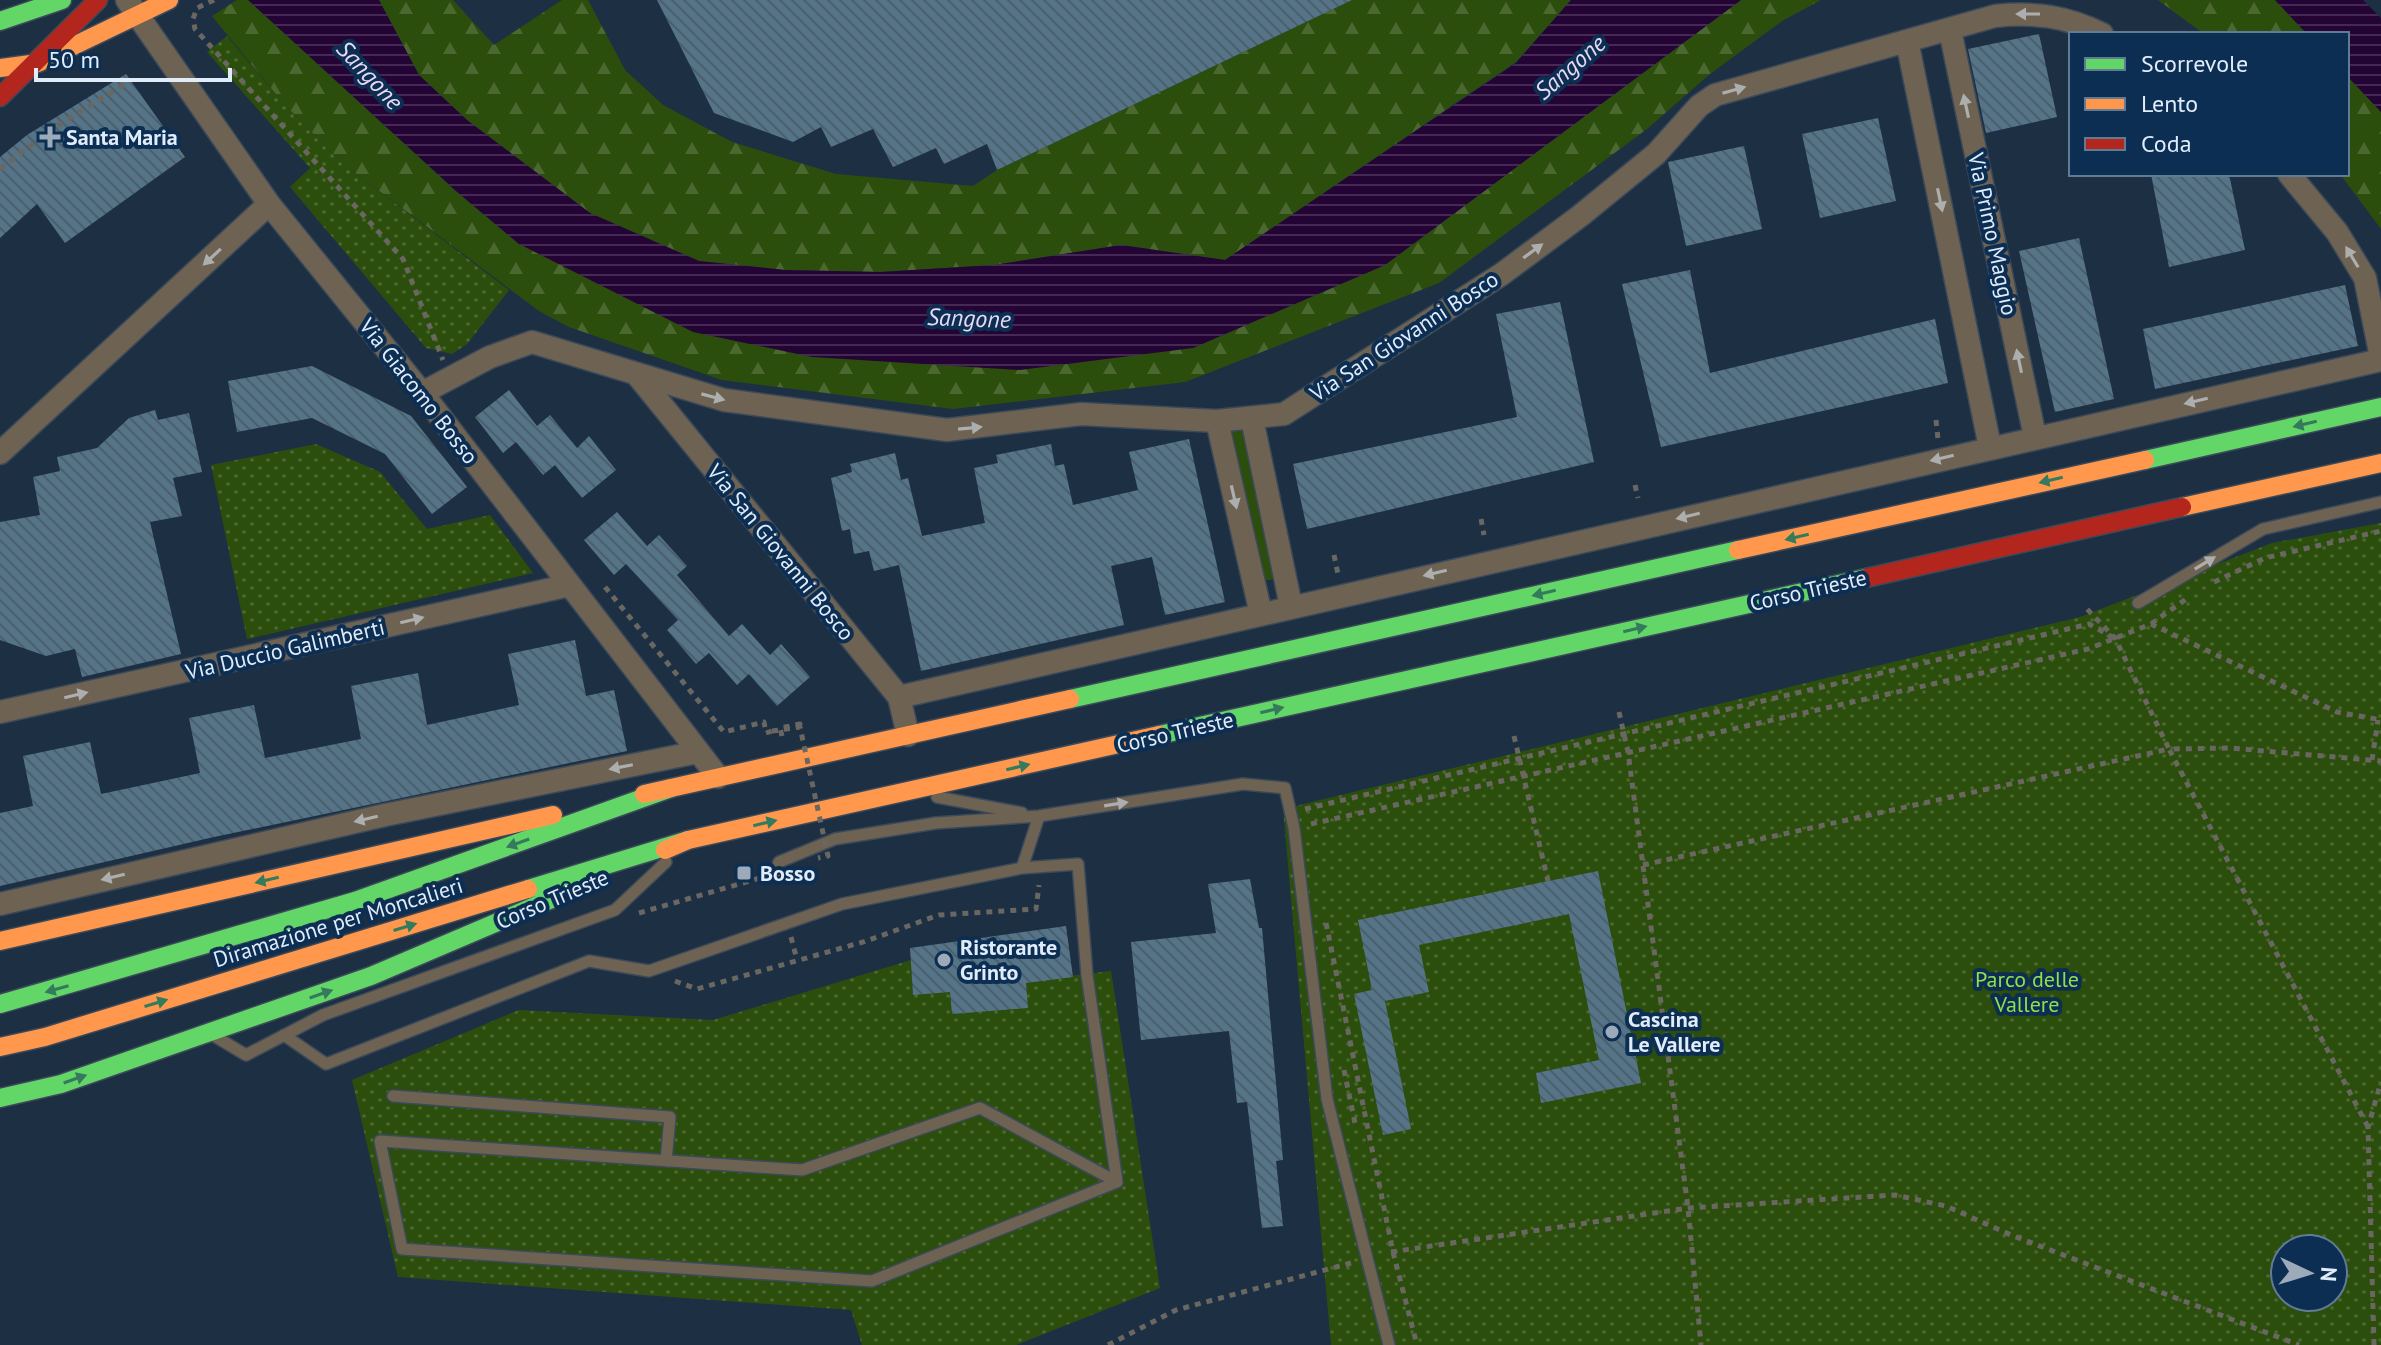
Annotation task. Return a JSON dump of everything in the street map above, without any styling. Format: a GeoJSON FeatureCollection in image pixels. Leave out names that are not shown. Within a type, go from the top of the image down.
{"type":"FeatureCollection","features":[{"type":"Feature","properties":{"kind":"main road"},"geometry":{"type":"LineString","coordinates":[[0,21],[62,0]]}},
{"type":"Feature","properties":{"kind":"main road"},"geometry":{"type":"LineString","coordinates":[[0,97],[38,63],[98,0]]}},
{"type":"Feature","properties":{"kind":"main road"},"geometry":{"type":"LineString","coordinates":[[0,68],[38,63],[134,6],[169,0]]}},
{"type":"Feature","properties":{"kind":"main road"},"geometry":{"type":"LineString","coordinates":[[0,941],[718,777],[2381,407]]}},
{"type":"Feature","properties":{"kind":"main road","name":"Corso Trieste"},"geometry":{"type":"LineString","coordinates":[[0,1098],[61,1084],[371,976],[688,840],[2381,463]]}},
{"type":"Feature","properties":{"kind":"main road","name":"Diramazione per Moncalieri"},"geometry":{"type":"LineString","coordinates":[[0,1004],[355,901],[671,788]]}},
{"type":"Feature","properties":{"kind":"main road","name":"Diramazione per Moncalieri"},"geometry":{"type":"LineString","coordinates":[[0,1047],[45,1037],[688,840]]}},
{"type":"Feature","properties":{"kind":"street","name":"Via Giacomo Bosso"},"geometry":{"type":"LineString","coordinates":[[134,6],[269,204],[422,393],[718,777]]}},
{"type":"Feature","properties":{"kind":"street","name":"Via San Giovanni Bosco"},"geometry":{"type":"LineString","coordinates":[[422,393],[490,357],[532,342],[724,400],[947,430],[1081,414],[1217,421],[1284,414],[1502,274],[1656,154],[1699,106],[1715,95],[1995,16],[2032,12],[2077,22],[2098,32]]}},
{"type":"Feature","properties":{"kind":"street","name":"Via Primo Maggio"},"geometry":{"type":"LineString","coordinates":[[1950,30],[2035,437]]}},
{"type":"Feature","properties":{"kind":"street","name":"Via Primo Maggio"},"geometry":{"type":"LineString","coordinates":[[1907,41],[1990,447]]}},
{"type":"Feature","properties":{"kind":"street"},"geometry":{"type":"LineString","coordinates":[[899,697],[2381,358],[2365,278],[2337,232],[2291,176]]}},
{"type":"Feature","properties":{"kind":"street"},"geometry":{"type":"LineString","coordinates":[[0,453],[269,204]]}},
{"type":"Feature","properties":{"kind":"street","name":"Via San Giovanni Bosco"},"geometry":{"type":"LineString","coordinates":[[638,376],[899,697],[908,735]]}},
{"type":"Feature","properties":{"kind":"street"},"geometry":{"type":"LineString","coordinates":[[1252,419],[1291,606]]}},
{"type":"Feature","properties":{"kind":"street"},"geometry":{"type":"LineString","coordinates":[[1217,421],[1261,614]]}},
{"type":"Feature","properties":{"kind":"street","name":"Via Duccio Galimberti"},"geometry":{"type":"LineString","coordinates":[[0,712],[570,585]]}},
{"type":"Feature","properties":{"kind":"street"},"geometry":{"type":"LineString","coordinates":[[0,904],[385,815],[698,752]]}},
{"type":"Feature","properties":{"kind":"lane"},"geometry":{"type":"LineString","coordinates":[[2138,603],[2263,529],[2381,502]]}},
{"type":"Feature","properties":{"kind":"lane"},"geometry":{"type":"LineString","coordinates":[[775,874],[779,862],[835,839],[936,823],[1039,816],[1243,784],[1285,788],[1294,828],[1327,1099],[1389,1345]]}},
{"type":"Feature","properties":{"kind":"lane"},"geometry":{"type":"LineString","coordinates":[[909,791],[1039,816]]}},
{"type":"Feature","properties":{"kind":"lane"},"geometry":{"type":"LineString","coordinates":[[1022,868],[1039,816]]}},
{"type":"Feature","properties":{"kind":"lane"},"geometry":{"type":"LineString","coordinates":[[208,1033],[246,1055],[323,1015],[615,910],[688,840]]}},
{"type":"Feature","properties":{"kind":"lane"},"geometry":{"type":"LineString","coordinates":[[284,1035],[326,1064],[589,961],[648,971],[842,904],[1022,868],[1078,864],[1087,975],[1117,1182]]}},
{"type":"Feature","properties":{"kind":"lane"},"geometry":{"type":"LineString","coordinates":[[393,1096],[670,1117],[666,1161]]}},
{"type":"Feature","properties":{"kind":"lane"},"geometry":{"type":"LineString","coordinates":[[980,1108],[1117,1182],[872,1281],[402,1249],[380,1141],[802,1170],[980,1108]]}},
{"type":"Feature","properties":{"kind":"path"},"geometry":{"type":"LineString","coordinates":[[214,0],[197,8],[193,19],[195,29],[403,259],[440,351]]}},
{"type":"Feature","properties":{"kind":"path"},"geometry":{"type":"LineString","coordinates":[[0,169],[49,131],[131,80]]}},
{"type":"Feature","properties":{"kind":"path"},"geometry":{"type":"LineString","coordinates":[[1936,420],[1937,432]]}},
{"type":"Feature","properties":{"kind":"path"},"geometry":{"type":"LineString","coordinates":[[1635,485],[1638,498]]}},
{"type":"Feature","properties":{"kind":"path"},"geometry":{"type":"LineString","coordinates":[[1481,519],[1484,535]]}},
{"type":"Feature","properties":{"kind":"path"},"geometry":{"type":"LineString","coordinates":[[1294,828],[2088,649],[2151,624],[2201,588],[2265,558],[2381,531]]}},
{"type":"Feature","properties":{"kind":"path"},"geometry":{"type":"LineString","coordinates":[[1334,555],[1338,574]]}},
{"type":"Feature","properties":{"kind":"path"},"geometry":{"type":"LineString","coordinates":[[595,575],[724,732],[764,722],[766,733],[800,725],[828,856],[818,858]]}},
{"type":"Feature","properties":{"kind":"path"},"geometry":{"type":"LineString","coordinates":[[2085,607],[2115,638],[2169,749],[2368,1127]]}},
{"type":"Feature","properties":{"kind":"path"},"geometry":{"type":"LineString","coordinates":[[1290,812],[2089,624],[2115,638]]}},
{"type":"Feature","properties":{"kind":"path"},"geometry":{"type":"LineString","coordinates":[[2151,624],[2337,712],[2379,720],[2372,760]]}},
{"type":"Feature","properties":{"kind":"path"},"geometry":{"type":"LineString","coordinates":[[1619,712],[1628,752],[1688,1208],[1701,1345]]}},
{"type":"Feature","properties":{"kind":"path"},"geometry":{"type":"LineString","coordinates":[[1514,736],[1548,881]]}},
{"type":"Feature","properties":{"kind":"path"},"geometry":{"type":"LineString","coordinates":[[1643,865],[2169,749],[2230,748],[2381,761]]}},
{"type":"Feature","properties":{"kind":"path"},"geometry":{"type":"LineString","coordinates":[[648,971],[697,989],[863,942],[939,915],[1036,909],[1039,886]]}},
{"type":"Feature","properties":{"kind":"path"},"geometry":{"type":"LineString","coordinates":[[1322,914],[1328,929],[1393,1252],[1417,1345]]}},
{"type":"Feature","properties":{"kind":"path"},"geometry":{"type":"LineString","coordinates":[[1343,1065],[1358,1138]]}},
{"type":"Feature","properties":{"kind":"path"},"geometry":{"type":"LineString","coordinates":[[2374,1345],[2368,1127],[2381,1082]]}},
{"type":"Feature","properties":{"kind":"path"},"geometry":{"type":"LineString","coordinates":[[1108,1345],[1176,1310],[1393,1252],[1688,1208],[1895,1195],[1946,1206],[2011,1235],[2299,1345]]}},
{"type":"Feature","properties":{"kind":"green space"},"geometry":{"type":"Polygon","coordinates":[[[237,0],[248,0],[456,191],[519,244],[1193,348],[1385,265],[1741,0],[1821,0],[1782,21],[1710,74],[1647,129],[1439,283],[1185,382],[953,409],[722,380],[569,327],[539,311],[342,163],[283,103],[212,16],[237,0]]]}},
{"type":"Feature","properties":{"kind":"green space"},"geometry":{"type":"Polygon","coordinates":[[[379,0],[453,0],[494,45],[562,0],[588,0],[625,70],[663,105],[732,142],[836,174],[973,186],[997,170],[1352,0],[1571,0],[1516,62],[1225,260],[1121,245],[994,265],[880,272],[785,270],[699,261],[590,213],[467,120],[419,75],[379,0]]]}},
{"type":"Feature","properties":{"kind":"green space"},"geometry":{"type":"Polygon","coordinates":[[[2158,0],[2275,0],[2305,32],[2201,32],[2158,0]]]}},
{"type":"Feature","properties":{"kind":"green space"},"geometry":{"type":"Polygon","coordinates":[[[227,36],[283,103],[342,163],[509,290],[467,344],[452,354],[426,348],[290,187],[310,168],[207,52],[227,36]]]}},
{"type":"Feature","properties":{"kind":"green space"},"geometry":{"type":"Polygon","coordinates":[[[2349,78],[2381,112],[2381,229],[2341,176],[2349,176],[2349,78]]]}},
{"type":"Feature","properties":{"kind":"green space"},"geometry":{"type":"Polygon","coordinates":[[[1234,429],[1244,431],[1274,578],[1271,580],[1264,580],[1231,432],[1234,429]]]}},
{"type":"Feature","properties":{"kind":"green space"},"geometry":{"type":"Polygon","coordinates":[[[316,444],[380,472],[427,529],[490,515],[533,573],[247,639],[211,465],[316,444]]]}},
{"type":"Feature","properties":{"kind":"green space","name":"Parco delle Vallere"},"geometry":{"type":"Polygon","coordinates":[[[2381,523],[2381,1345],[1331,1345],[1283,809],[2080,617],[2272,543],[2381,523]]]}},
{"type":"Feature","properties":{"kind":"green space"},"geometry":{"type":"Polygon","coordinates":[[[911,960],[913,994],[1111,971],[1160,1288],[1016,1345],[862,1345],[851,1310],[398,1277],[352,1080],[519,1010],[713,1020],[911,960]]]}},
{"type":"Feature","properties":{"kind":"water","name":"Sangone"},"geometry":{"type":"Polygon","coordinates":[[[248,0],[379,0],[419,75],[467,120],[590,213],[699,261],[785,270],[880,272],[994,265],[1121,245],[1225,260],[1516,63],[1571,0],[1741,0],[1385,265],[1193,348],[1020,370],[812,357],[693,332],[519,244],[456,191],[248,0]]]}},
{"type":"Feature","properties":{"kind":"water"},"geometry":{"type":"Polygon","coordinates":[[[2275,0],[2363,0],[2381,18],[2381,112],[2349,78],[2349,32],[2305,32],[2275,0]]]}},
{"type":"Feature","properties":{"kind":"building"},"geometry":{"type":"Polygon","coordinates":[[[657,0],[1352,0],[997,170],[987,144],[944,164],[936,148],[893,167],[873,129],[831,147],[821,127],[793,142],[714,113],[657,0]]]}},
{"type":"Feature","properties":{"kind":"building"},"geometry":{"type":"Polygon","coordinates":[[[2039,34],[2057,117],[1986,133],[1968,49],[2039,34]]]}},
{"type":"Feature","properties":{"kind":"building"},"geometry":{"type":"Polygon","coordinates":[[[126,74],[185,157],[65,243],[37,204],[0,238],[0,157],[27,135],[126,74]]]}},
{"type":"Feature","properties":{"kind":"building"},"geometry":{"type":"Polygon","coordinates":[[[1878,118],[1896,201],[1820,218],[1802,134],[1878,118]]]}},
{"type":"Feature","properties":{"kind":"building"},"geometry":{"type":"Polygon","coordinates":[[[1744,146],[1762,229],[1686,246],[1668,162],[1744,146]]]}},
{"type":"Feature","properties":{"kind":"building"},"geometry":{"type":"Polygon","coordinates":[[[2151,176],[2229,176],[2245,250],[2169,267],[2151,176]]]}},
{"type":"Feature","properties":{"kind":"building"},"geometry":{"type":"Polygon","coordinates":[[[2079,238],[2114,399],[2055,412],[2019,251],[2079,238]]]}},
{"type":"Feature","properties":{"kind":"building"},"geometry":{"type":"Polygon","coordinates":[[[1690,270],[1710,373],[1935,319],[1948,383],[1661,447],[1622,284],[1690,270]]]}},
{"type":"Feature","properties":{"kind":"building"},"geometry":{"type":"Polygon","coordinates":[[[2345,285],[2358,346],[2155,389],[2143,329],[2345,285]]]}},
{"type":"Feature","properties":{"kind":"building"},"geometry":{"type":"Polygon","coordinates":[[[1560,302],[1594,462],[1307,529],[1293,464],[1517,417],[1496,314],[1560,302]]]}},
{"type":"Feature","properties":{"kind":"building"},"geometry":{"type":"Polygon","coordinates":[[[312,366],[411,416],[467,487],[432,514],[385,454],[312,418],[237,432],[228,381],[312,366]]]}},
{"type":"Feature","properties":{"kind":"building"},"geometry":{"type":"Polygon","coordinates":[[[509,390],[537,426],[550,415],[577,448],[589,436],[616,470],[582,498],[555,465],[543,475],[516,442],[503,453],[475,417],[509,390]]]}},
{"type":"Feature","properties":{"kind":"building"},"geometry":{"type":"Polygon","coordinates":[[[155,410],[158,420],[189,413],[202,472],[173,478],[182,516],[150,522],[181,654],[82,677],[75,649],[46,656],[0,640],[0,522],[40,515],[33,477],[60,471],[57,457],[97,448],[129,418],[155,410]]]}},
{"type":"Feature","properties":{"kind":"building"},"geometry":{"type":"Polygon","coordinates":[[[1189,439],[1225,602],[1165,615],[1152,557],[1111,566],[1124,625],[921,671],[899,565],[874,571],[869,551],[854,554],[850,529],[842,531],[831,478],[852,472],[850,464],[895,453],[901,480],[908,478],[922,536],[985,523],[974,468],[998,463],[996,455],[1051,444],[1055,466],[1064,464],[1073,505],[1138,490],[1129,452],[1189,439]]]}},
{"type":"Feature","properties":{"kind":"building"},"geometry":{"type":"Polygon","coordinates":[[[617,512],[647,546],[659,535],[687,566],[677,575],[729,636],[742,624],[770,655],[781,644],[810,677],[777,706],[749,674],[737,685],[709,653],[696,664],[667,630],[678,620],[626,564],[614,575],[584,540],[617,512]]]}},
{"type":"Feature","properties":{"kind":"building"},"geometry":{"type":"Polygon","coordinates":[[[575,640],[586,696],[614,690],[627,751],[214,837],[0,886],[0,813],[33,806],[23,756],[90,742],[101,794],[200,773],[189,718],[254,705],[265,758],[361,739],[351,686],[418,673],[427,725],[519,705],[508,654],[575,640]]]}},
{"type":"Feature","properties":{"kind":"building","name":"Cascina Le Vallere"},"geometry":{"type":"Polygon","coordinates":[[[1598,871],[1641,1083],[1541,1103],[1536,1073],[1599,1060],[1569,914],[1419,945],[1429,992],[1385,1001],[1411,1129],[1383,1135],[1354,994],[1372,990],[1358,920],[1598,871]]]}},
{"type":"Feature","properties":{"kind":"building"},"geometry":{"type":"Polygon","coordinates":[[[1250,879],[1259,928],[1262,928],[1283,1160],[1276,1161],[1283,1226],[1262,1228],[1247,1102],[1237,1103],[1229,1031],[1141,1040],[1131,942],[1216,933],[1208,884],[1250,879]]]}},
{"type":"Feature","properties":{"kind":"building"},"geometry":{"type":"Polygon","coordinates":[[[1066,926],[1073,977],[1026,983],[1028,1008],[952,1014],[950,992],[913,995],[910,948],[1066,926]]]}},
{"type":"Feature","properties":{"kind":"traffic: fast"},"geometry":{"type":"LineString","coordinates":[[0,21],[62,0]]}},
{"type":"Feature","properties":{"kind":"traffic: fast"},"geometry":{"type":"LineString","coordinates":[[2145,460],[2381,407]]}},
{"type":"Feature","properties":{"kind":"traffic: fast"},"geometry":{"type":"LineString","coordinates":[[1070,699],[1738,550]]}},
{"type":"Feature","properties":{"kind":"traffic: fast"},"geometry":{"type":"LineString","coordinates":[[1159,735],[1866,578]]}},
{"type":"Feature","properties":{"kind":"traffic: fast"},"geometry":{"type":"LineString","coordinates":[[0,1004],[355,901],[671,788]]}},
{"type":"Feature","properties":{"kind":"traffic: fast"},"geometry":{"type":"LineString","coordinates":[[528,889],[688,840]]}},
{"type":"Feature","properties":{"kind":"traffic: fast"},"geometry":{"type":"LineString","coordinates":[[0,1098],[61,1084],[371,976],[561,895]]}},
{"type":"Feature","properties":{"kind":"traffic: slow"},"geometry":{"type":"LineString","coordinates":[[0,68],[38,63],[169,0]]}},
{"type":"Feature","properties":{"kind":"traffic: slow"},"geometry":{"type":"LineString","coordinates":[[1738,550],[2145,460]]}},
{"type":"Feature","properties":{"kind":"traffic: slow"},"geometry":{"type":"LineString","coordinates":[[2182,507],[2381,463]]}},
{"type":"Feature","properties":{"kind":"traffic: slow"},"geometry":{"type":"LineString","coordinates":[[644,794],[1070,699]]}},
{"type":"Feature","properties":{"kind":"traffic: slow"},"geometry":{"type":"LineString","coordinates":[[665,850],[688,840],[1159,735]]}},
{"type":"Feature","properties":{"kind":"traffic: slow"},"geometry":{"type":"LineString","coordinates":[[0,941],[553,815]]}},
{"type":"Feature","properties":{"kind":"traffic: slow"},"geometry":{"type":"LineString","coordinates":[[0,1047],[45,1037],[528,889]]}},
{"type":"Feature","properties":{"kind":"traffic: jam"},"geometry":{"type":"LineString","coordinates":[[0,97],[98,0]]}},
{"type":"Feature","properties":{"kind":"traffic: jam"},"geometry":{"type":"LineString","coordinates":[[1866,578],[2182,507]]}},
{"type":"Feature","properties":{"kind":"place","name":"Santa Maria"},"geometry":{"type":"Point","coordinates":[50,137]}},
{"type":"Feature","properties":{"kind":"place","name":"Bosso"},"geometry":{"type":"Point","coordinates":[744,873]}},
{"type":"Feature","properties":{"kind":"place","name":"Ristorante Grinto"},"geometry":{"type":"Point","coordinates":[944,960]}},
{"type":"Feature","properties":{"kind":"place","name":"Cascina Le Vallere"},"geometry":{"type":"Point","coordinates":[1612,1032]}}]}
